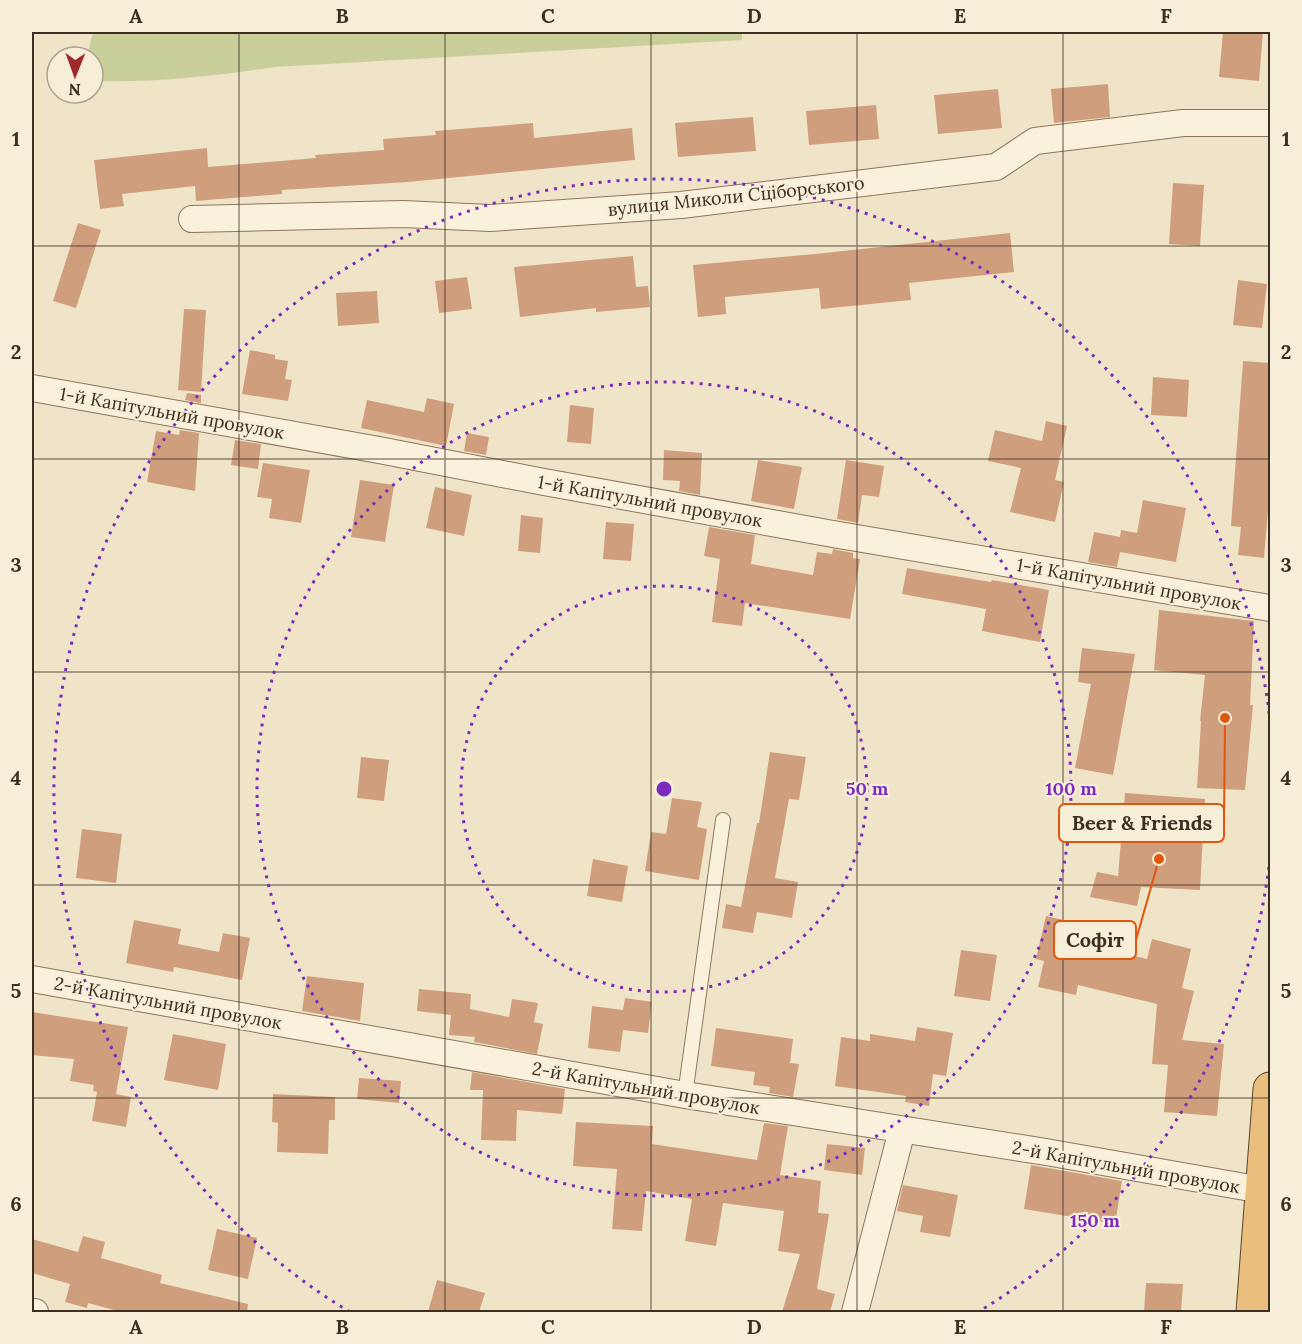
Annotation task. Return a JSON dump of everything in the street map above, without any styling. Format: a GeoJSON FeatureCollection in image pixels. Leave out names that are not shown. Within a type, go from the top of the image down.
{"type":"FeatureCollection","features":[{"type":"Feature","properties":{"kind":"highway"},"geometry":{"type":"LineString","coordinates":[[1253,1312],[1264,1264],[1263,1190],[1270,1089]]}},
{"type":"Feature","properties":{"kind":"street","name":"вулиця Миколи Сціборського"},"geometry":{"type":"LineString","coordinates":[[192,219],[403,214],[490,218],[681,205],[996,167],[1035,141],[1182,123],[1270,123]]}},
{"type":"Feature","properties":{"kind":"street","name":"1-й Капітульний провулок"},"geometry":{"type":"LineString","coordinates":[[32,388],[810,530],[1270,608]]}},
{"type":"Feature","properties":{"kind":"street","name":"2-й Капітульний провулок"},"geometry":{"type":"LineString","coordinates":[[32,979],[685,1095],[1046,1152],[1263,1190]]}},
{"type":"Feature","properties":{"kind":"street"},"geometry":{"type":"LineString","coordinates":[[855,1312],[902,1130]]}},
{"type":"Feature","properties":{"kind":"lane"},"geometry":{"type":"LineString","coordinates":[[685,1095],[723,820]]}},
{"type":"Feature","properties":{"kind":"green space"},"geometry":{"type":"Polygon","coordinates":[[[93,32],[742,32],[742,40],[275,67],[139,81],[105,81],[105,45],[90,45],[93,32]]]}},
{"type":"Feature","properties":{"kind":"building"},"geometry":{"type":"Polygon","coordinates":[[[1223,32],[1263,32],[1259,81],[1219,77],[1223,32]]]}},
{"type":"Feature","properties":{"kind":"building"},"geometry":{"type":"Polygon","coordinates":[[[1108,84],[1110,117],[1054,123],[1051,89],[1108,84]]]}},
{"type":"Feature","properties":{"kind":"building"},"geometry":{"type":"Polygon","coordinates":[[[998,89],[1002,128],[938,134],[934,95],[998,89]]]}},
{"type":"Feature","properties":{"kind":"building"},"geometry":{"type":"Polygon","coordinates":[[[876,105],[879,139],[809,145],[806,111],[876,105]]]}},
{"type":"Feature","properties":{"kind":"building"},"geometry":{"type":"Polygon","coordinates":[[[753,117],[756,151],[678,157],[675,123],[753,117]]]}},
{"type":"Feature","properties":{"kind":"building"},"geometry":{"type":"Polygon","coordinates":[[[533,123],[534,138],[632,128],[635,160],[408,182],[282,190],[282,194],[196,201],[195,186],[122,194],[124,206],[100,209],[94,160],[207,148],[208,167],[316,158],[315,155],[384,150],[383,139],[436,135],[435,131],[533,123]]]}},
{"type":"Feature","properties":{"kind":"building"},"geometry":{"type":"Polygon","coordinates":[[[1173,183],[1204,185],[1200,246],[1169,244],[1173,183]]]}},
{"type":"Feature","properties":{"kind":"building"},"geometry":{"type":"Polygon","coordinates":[[[78,223],[101,230],[76,308],[53,301],[78,223]]]}},
{"type":"Feature","properties":{"kind":"building"},"geometry":{"type":"Polygon","coordinates":[[[1010,233],[1014,272],[909,283],[911,300],[821,309],[819,288],[725,297],[726,314],[698,317],[693,265],[1010,233]]]}},
{"type":"Feature","properties":{"kind":"building"},"geometry":{"type":"Polygon","coordinates":[[[633,256],[636,287],[648,286],[650,307],[596,312],[596,308],[520,317],[514,267],[633,256]]]}},
{"type":"Feature","properties":{"kind":"building"},"geometry":{"type":"Polygon","coordinates":[[[467,277],[472,309],[439,313],[435,281],[467,277]]]}},
{"type":"Feature","properties":{"kind":"building"},"geometry":{"type":"Polygon","coordinates":[[[1238,280],[1267,284],[1262,328],[1233,325],[1238,280]]]}},
{"type":"Feature","properties":{"kind":"building"},"geometry":{"type":"Polygon","coordinates":[[[377,291],[379,323],[338,326],[336,293],[377,291]]]}},
{"type":"Feature","properties":{"kind":"building"},"geometry":{"type":"Polygon","coordinates":[[[184,309],[206,310],[201,392],[178,390],[184,309]]]}},
{"type":"Feature","properties":{"kind":"building"},"geometry":{"type":"Polygon","coordinates":[[[250,350],[275,355],[275,359],[288,361],[285,379],[292,380],[288,401],[242,394],[250,350]]]}},
{"type":"Feature","properties":{"kind":"building"},"geometry":{"type":"Polygon","coordinates":[[[1243,361],[1270,363],[1270,487],[1264,558],[1238,555],[1241,527],[1231,526],[1243,361]]]}},
{"type":"Feature","properties":{"kind":"building"},"geometry":{"type":"Polygon","coordinates":[[[1153,377],[1189,380],[1187,417],[1151,415],[1153,377]]]}},
{"type":"Feature","properties":{"kind":"building"},"geometry":{"type":"Polygon","coordinates":[[[187,393],[201,395],[201,403],[185,400],[187,393]]]}},
{"type":"Feature","properties":{"kind":"building"},"geometry":{"type":"Polygon","coordinates":[[[427,398],[454,404],[446,446],[361,428],[367,400],[424,412],[427,398]]]}},
{"type":"Feature","properties":{"kind":"building"},"geometry":{"type":"Polygon","coordinates":[[[570,405],[594,408],[591,444],[567,442],[570,405]]]}},
{"type":"Feature","properties":{"kind":"building"},"geometry":{"type":"Polygon","coordinates":[[[1046,421],[1067,426],[1055,480],[1064,482],[1055,522],[1010,512],[1021,468],[988,461],[995,430],[1042,441],[1046,421]]]}},
{"type":"Feature","properties":{"kind":"building"},"geometry":{"type":"Polygon","coordinates":[[[180,430],[199,433],[195,491],[147,482],[156,431],[179,435],[180,430]]]}},
{"type":"Feature","properties":{"kind":"building"},"geometry":{"type":"Polygon","coordinates":[[[467,433],[489,437],[486,455],[464,451],[467,433]]]}},
{"type":"Feature","properties":{"kind":"building"},"geometry":{"type":"Polygon","coordinates":[[[235,440],[261,444],[258,469],[231,465],[235,440]]]}},
{"type":"Feature","properties":{"kind":"building"},"geometry":{"type":"Polygon","coordinates":[[[664,450],[702,453],[700,495],[679,491],[680,481],[663,480],[664,450]]]}},
{"type":"Feature","properties":{"kind":"building"},"geometry":{"type":"Polygon","coordinates":[[[758,460],[802,467],[794,509],[751,501],[758,460]]]}},
{"type":"Feature","properties":{"kind":"building"},"geometry":{"type":"Polygon","coordinates":[[[846,460],[884,466],[879,497],[862,495],[858,523],[837,519],[846,460]]]}},
{"type":"Feature","properties":{"kind":"building"},"geometry":{"type":"Polygon","coordinates":[[[263,463],[310,470],[301,523],[269,518],[272,499],[257,497],[263,463]]]}},
{"type":"Feature","properties":{"kind":"building"},"geometry":{"type":"Polygon","coordinates":[[[360,480],[394,485],[385,542],[351,537],[360,480]]]}},
{"type":"Feature","properties":{"kind":"building"},"geometry":{"type":"Polygon","coordinates":[[[435,487],[472,495],[464,536],[426,528],[435,487]]]}},
{"type":"Feature","properties":{"kind":"building"},"geometry":{"type":"Polygon","coordinates":[[[1143,500],[1186,508],[1176,562],[1120,552],[1117,567],[1088,562],[1094,532],[1120,537],[1121,530],[1137,533],[1143,500]]]}},
{"type":"Feature","properties":{"kind":"building"},"geometry":{"type":"Polygon","coordinates":[[[521,515],[543,518],[540,553],[518,551],[521,515]]]}},
{"type":"Feature","properties":{"kind":"building"},"geometry":{"type":"Polygon","coordinates":[[[606,522],[634,524],[631,561],[603,559],[606,522]]]}},
{"type":"Feature","properties":{"kind":"building"},"geometry":{"type":"Polygon","coordinates":[[[709,527],[755,535],[751,564],[813,575],[817,552],[832,554],[833,549],[853,553],[853,558],[860,559],[850,619],[745,603],[742,626],[712,622],[720,559],[704,556],[709,527]]]}},
{"type":"Feature","properties":{"kind":"building"},"geometry":{"type":"Polygon","coordinates":[[[907,568],[1049,590],[1040,642],[982,631],[986,609],[902,594],[907,568]]]}},
{"type":"Feature","properties":{"kind":"building"},"geometry":{"type":"Polygon","coordinates":[[[1159,610],[1254,621],[1250,705],[1253,705],[1245,790],[1197,788],[1205,675],[1154,670],[1159,610]]]}},
{"type":"Feature","properties":{"kind":"building"},"geometry":{"type":"Polygon","coordinates":[[[1082,648],[1135,654],[1113,775],[1075,768],[1091,684],[1078,682],[1082,648]]]}},
{"type":"Feature","properties":{"kind":"building"},"geometry":{"type":"Polygon","coordinates":[[[770,752],[806,757],[799,800],[789,799],[775,878],[798,882],[792,918],[757,912],[753,933],[722,928],[726,904],[741,907],[757,823],[759,823],[770,752]]]}},
{"type":"Feature","properties":{"kind":"building"},"geometry":{"type":"Polygon","coordinates":[[[361,757],[389,760],[384,801],[357,798],[361,757]]]}},
{"type":"Feature","properties":{"kind":"building"},"geometry":{"type":"Polygon","coordinates":[[[1125,793],[1205,799],[1200,890],[1141,887],[1137,906],[1090,897],[1097,872],[1118,876],[1125,793]]]}},
{"type":"Feature","properties":{"kind":"building"},"geometry":{"type":"Polygon","coordinates":[[[672,798],[702,802],[697,827],[707,829],[699,880],[645,871],[651,832],[666,834],[672,798]]]}},
{"type":"Feature","properties":{"kind":"building"},"geometry":{"type":"Polygon","coordinates":[[[82,829],[122,834],[116,883],[76,878],[82,829]]]}},
{"type":"Feature","properties":{"kind":"building"},"geometry":{"type":"Polygon","coordinates":[[[593,859],[628,866],[622,902],[587,896],[593,859]]]}},
{"type":"Feature","properties":{"kind":"building"},"geometry":{"type":"Polygon","coordinates":[[[1046,916],[1098,928],[1094,946],[1147,959],[1152,939],[1191,949],[1182,988],[1194,991],[1182,1040],[1224,1044],[1217,1116],[1164,1112],[1168,1065],[1152,1064],[1157,1004],[1078,985],[1076,995],[1038,987],[1044,961],[1036,959],[1046,916]]]}},
{"type":"Feature","properties":{"kind":"building"},"geometry":{"type":"Polygon","coordinates":[[[134,920],[181,929],[178,944],[219,952],[223,933],[250,938],[242,980],[174,967],[173,972],[126,963],[134,920]]]}},
{"type":"Feature","properties":{"kind":"building"},"geometry":{"type":"Polygon","coordinates":[[[961,950],[997,955],[990,1001],[954,996],[961,950]]]}},
{"type":"Feature","properties":{"kind":"building"},"geometry":{"type":"Polygon","coordinates":[[[307,976],[364,983],[360,1021],[302,1011],[307,976]]]}},
{"type":"Feature","properties":{"kind":"building"},"geometry":{"type":"Polygon","coordinates":[[[419,989],[471,994],[470,1009],[509,1017],[512,999],[538,1003],[534,1022],[543,1024],[537,1054],[474,1042],[475,1037],[449,1035],[451,1015],[417,1011],[419,989]]]}},
{"type":"Feature","properties":{"kind":"building"},"geometry":{"type":"Polygon","coordinates":[[[625,998],[652,1002],[648,1033],[623,1030],[620,1052],[588,1048],[592,1006],[623,1010],[625,998]]]}},
{"type":"Feature","properties":{"kind":"building"},"geometry":{"type":"Polygon","coordinates":[[[32,1012],[128,1027],[116,1094],[131,1097],[126,1127],[92,1121],[97,1092],[93,1091],[94,1085],[70,1081],[74,1059],[32,1055],[32,1012]]]}},
{"type":"Feature","properties":{"kind":"building"},"geometry":{"type":"Polygon","coordinates":[[[917,1027],[953,1033],[946,1076],[933,1074],[929,1106],[905,1102],[906,1096],[835,1086],[841,1037],[870,1041],[870,1034],[915,1041],[917,1027]]]}},
{"type":"Feature","properties":{"kind":"building"},"geometry":{"type":"Polygon","coordinates":[[[716,1028],[793,1039],[790,1063],[799,1064],[793,1097],[769,1093],[770,1087],[753,1085],[755,1072],[711,1066],[716,1028]]]}},
{"type":"Feature","properties":{"kind":"building"},"geometry":{"type":"Polygon","coordinates":[[[173,1034],[226,1044],[218,1090],[164,1080],[173,1034]]]}},
{"type":"Feature","properties":{"kind":"building"},"geometry":{"type":"Polygon","coordinates":[[[472,1072],[565,1089],[562,1114],[517,1110],[516,1141],[481,1140],[483,1090],[470,1090],[472,1072]]]}},
{"type":"Feature","properties":{"kind":"building"},"geometry":{"type":"Polygon","coordinates":[[[359,1078],[401,1081],[399,1103],[357,1099],[359,1078]]]}},
{"type":"Feature","properties":{"kind":"building"},"geometry":{"type":"Polygon","coordinates":[[[273,1094],[335,1097],[335,1120],[329,1120],[328,1154],[277,1152],[278,1123],[272,1122],[273,1094]]]}},
{"type":"Feature","properties":{"kind":"building"},"geometry":{"type":"Polygon","coordinates":[[[576,1122],[653,1126],[652,1144],[757,1160],[764,1123],[788,1126],[780,1175],[821,1181],[818,1213],[829,1214],[817,1289],[835,1294],[830,1312],[782,1312],[800,1254],[778,1251],[784,1211],[723,1203],[716,1246],[685,1241],[692,1199],[646,1191],[642,1231],[612,1229],[617,1169],[573,1166],[576,1122]]]}},
{"type":"Feature","properties":{"kind":"building"},"geometry":{"type":"Polygon","coordinates":[[[827,1144],[865,1148],[862,1175],[824,1170],[827,1144]]]}},
{"type":"Feature","properties":{"kind":"building"},"geometry":{"type":"Polygon","coordinates":[[[1031,1165],[1122,1181],[1115,1224],[1024,1209],[1031,1165]]]}},
{"type":"Feature","properties":{"kind":"building"},"geometry":{"type":"Polygon","coordinates":[[[903,1185],[958,1195],[950,1237],[920,1232],[923,1216],[897,1211],[903,1185]]]}},
{"type":"Feature","properties":{"kind":"building"},"geometry":{"type":"Polygon","coordinates":[[[217,1229],[257,1238],[248,1279],[208,1270],[217,1229]]]}},
{"type":"Feature","properties":{"kind":"building"},"geometry":{"type":"Polygon","coordinates":[[[83,1236],[105,1242],[101,1258],[162,1275],[160,1283],[248,1304],[247,1312],[121,1312],[88,1303],[87,1308],[65,1302],[70,1284],[32,1273],[32,1239],[78,1252],[83,1236]]]}},
{"type":"Feature","properties":{"kind":"building"},"geometry":{"type":"Polygon","coordinates":[[[437,1280],[485,1293],[479,1312],[428,1312],[437,1280]]]}},
{"type":"Feature","properties":{"kind":"building"},"geometry":{"type":"Polygon","coordinates":[[[1146,1283],[1183,1284],[1181,1312],[1144,1312],[1146,1283]]]}},
{"type":"Feature","properties":{"kind":"place","name":"Beer & Friends"},"geometry":{"type":"Point","coordinates":[1225,718]}},
{"type":"Feature","properties":{"kind":"place","name":"Софіт"},"geometry":{"type":"Point","coordinates":[1159,859]}}]}
